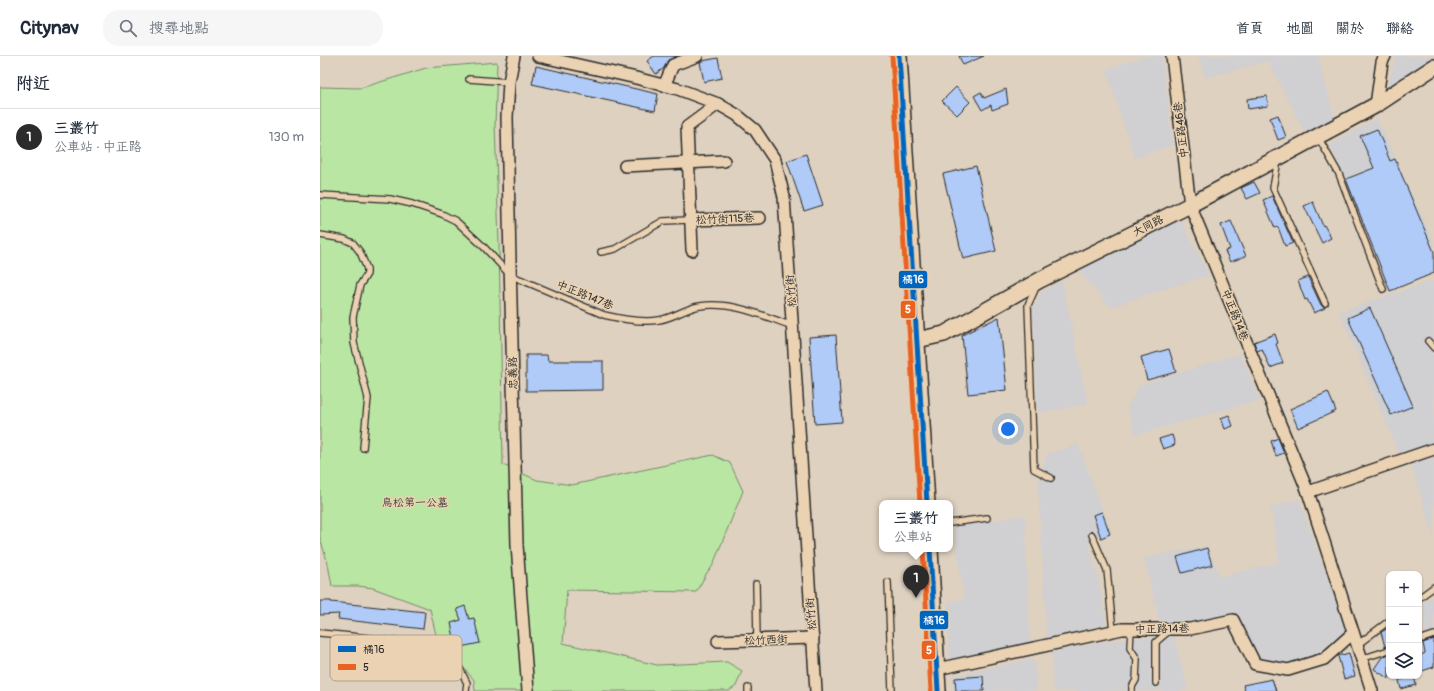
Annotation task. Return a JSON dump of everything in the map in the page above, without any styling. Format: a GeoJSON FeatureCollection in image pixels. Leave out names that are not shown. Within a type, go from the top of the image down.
{"type":"FeatureCollection","features":[{"type":"Feature","properties":{"kind":"main road"},"geometry":{"type":"LineString","coordinates":[[899,56],[927,500]]}},
{"type":"Feature","properties":{"kind":"main road","name":"大同路"},"geometry":{"type":"LineString","coordinates":[[917,340],[944,334],[1040,280],[1190,205],[1376,105],[1434,67]]}},
{"type":"Feature","properties":{"kind":"main road"},"geometry":{"type":"LineString","coordinates":[[930,552],[938,691]]}},
{"type":"Feature","properties":{"kind":"street","name":"忠義路"},"geometry":{"type":"LineString","coordinates":[[514,56],[509,82],[507,117],[510,275],[517,545],[528,691]]}},
{"type":"Feature","properties":{"kind":"street","name":"松竹街"},"geometry":{"type":"LineString","coordinates":[[538,56],[632,76],[718,104],[736,115],[755,130],[775,160],[784,197],[816,691]]}},
{"type":"Feature","properties":{"kind":"street"},"geometry":{"type":"LineString","coordinates":[[664,86],[673,65],[698,56]]}},
{"type":"Feature","properties":{"kind":"street","name":"中正路46巷"},"geometry":{"type":"LineString","coordinates":[[1172,56],[1190,205]]}},
{"type":"Feature","properties":{"kind":"street"},"geometry":{"type":"LineString","coordinates":[[1376,105],[1382,62],[1385,56]]}},
{"type":"Feature","properties":{"kind":"street","name":"松竹街115巷"},"geometry":{"type":"LineString","coordinates":[[692,250],[687,127],[718,104]]}},
{"type":"Feature","properties":{"kind":"street"},"geometry":{"type":"LineString","coordinates":[[625,166],[724,161]]}},
{"type":"Feature","properties":{"kind":"street","name":"中正路14巷"},"geometry":{"type":"LineString","coordinates":[[1190,205],[1308,492],[1372,691]]}},
{"type":"Feature","properties":{"kind":"street","name":"松竹街115巷"},"geometry":{"type":"LineString","coordinates":[[690,220],[760,218]]}},
{"type":"Feature","properties":{"kind":"street"},"geometry":{"type":"LineString","coordinates":[[1308,492],[1434,449]]}},
{"type":"Feature","properties":{"kind":"street","name":"中正路14巷"},"geometry":{"type":"LineString","coordinates":[[936,669],[1113,631],[1131,629],[1190,629],[1233,620],[1255,664],[1288,670],[1324,659],[1353,634]]}},
{"type":"Feature","properties":{"kind":"street","name":"松竹西街"},"geometry":{"type":"LineString","coordinates":[[718,641],[813,638]]}},
{"type":"Feature","properties":{"kind":"lane"},"geometry":{"type":"LineString","coordinates":[[469,79],[509,82]]}},
{"type":"Feature","properties":{"kind":"lane"},"geometry":{"type":"LineString","coordinates":[[1318,136],[1339,174],[1383,288]]}},
{"type":"Feature","properties":{"kind":"lane"},"geometry":{"type":"LineString","coordinates":[[1278,157],[1273,188],[1325,303]]}},
{"type":"Feature","properties":{"kind":"lane"},"geometry":{"type":"LineString","coordinates":[[320,194],[390,200],[412,204],[442,214],[456,221],[484,247],[510,275]]}},
{"type":"Feature","properties":{"kind":"lane","name":"松竹街115巷"},"geometry":{"type":"LineString","coordinates":[[601,252],[616,249],[663,221],[690,220]]}},
{"type":"Feature","properties":{"kind":"lane"},"geometry":{"type":"LineString","coordinates":[[320,235],[344,239],[353,243],[360,252],[367,269],[367,274],[360,285],[353,317],[354,343],[368,398],[363,448]]}},
{"type":"Feature","properties":{"kind":"lane","name":"中正路147巷"},"geometry":{"type":"LineString","coordinates":[[510,275],[604,315],[617,318],[659,320],[699,306],[720,305],[732,306],[793,326]]}},
{"type":"Feature","properties":{"kind":"lane"},"geometry":{"type":"LineString","coordinates":[[1040,280],[1028,305],[1034,469],[1051,478]]}},
{"type":"Feature","properties":{"kind":"lane"},"geometry":{"type":"LineString","coordinates":[[1428,342],[1434,348]]}},
{"type":"Feature","properties":{"kind":"lane"},"geometry":{"type":"LineString","coordinates":[[953,523],[987,518]]}},
{"type":"Feature","properties":{"kind":"lane"},"geometry":{"type":"LineString","coordinates":[[1092,535],[1107,570],[1113,631]]}},
{"type":"Feature","properties":{"kind":"lane"},"geometry":{"type":"LineString","coordinates":[[888,582],[892,691]]}},
{"type":"Feature","properties":{"kind":"lane"},"geometry":{"type":"LineString","coordinates":[[756,584],[757,640]]}},
{"type":"Feature","properties":{"kind":"lane"},"geometry":{"type":"LineString","coordinates":[[1422,596],[1434,587]]}},
{"type":"Feature","properties":{"kind":"lane"},"geometry":{"type":"LineString","coordinates":[[1356,645],[1386,622]]}},
{"type":"Feature","properties":{"kind":"lane"},"geometry":{"type":"LineString","coordinates":[[1131,629],[1130,648],[1137,658],[1136,680],[1132,687],[1132,691]]}},
{"type":"Feature","properties":{"kind":"lane"},"geometry":{"type":"LineString","coordinates":[[1156,683],[1156,642],[1171,629]]}},
{"type":"Feature","properties":{"kind":"lane"},"geometry":{"type":"LineString","coordinates":[[320,633],[340,635]]}},
{"type":"Feature","properties":{"kind":"lane"},"geometry":{"type":"LineString","coordinates":[[1422,639],[1434,636]]}},
{"type":"Feature","properties":{"kind":"lane"},"geometry":{"type":"LineString","coordinates":[[1361,659],[1386,651]]}},
{"type":"Feature","properties":{"kind":"lane"},"geometry":{"type":"LineString","coordinates":[[462,673],[467,683],[466,691]]}},
{"type":"Feature","properties":{"kind":"shaded area"},"geometry":{"type":"Polygon","coordinates":[[[1144,56],[1162,56],[1173,145],[1135,158],[1106,70],[1144,56]]]}},
{"type":"Feature","properties":{"kind":"shaded area"},"geometry":{"type":"Polygon","coordinates":[[[1199,56],[1318,56],[1335,120],[1305,133],[1268,61],[1205,78],[1199,56]]]}},
{"type":"Feature","properties":{"kind":"shaded area"},"geometry":{"type":"Polygon","coordinates":[[[1396,56],[1434,56],[1434,58],[1389,91],[1389,82],[1396,56]]]}},
{"type":"Feature","properties":{"kind":"shaded area"},"geometry":{"type":"Polygon","coordinates":[[[1377,118],[1434,242],[1434,273],[1392,289],[1330,145],[1377,118]]]}},
{"type":"Feature","properties":{"kind":"shaded area"},"geometry":{"type":"Polygon","coordinates":[[[1180,219],[1209,275],[1110,307],[1075,267],[1180,219]]]}},
{"type":"Feature","properties":{"kind":"shaded area"},"geometry":{"type":"Polygon","coordinates":[[[1062,280],[1088,404],[1038,413],[1033,308],[1041,292],[1062,280]]]}},
{"type":"Feature","properties":{"kind":"shaded area"},"geometry":{"type":"Polygon","coordinates":[[[1434,280],[1434,444],[1400,456],[1339,312],[1434,280]]]}},
{"type":"Feature","properties":{"kind":"shaded area"},"geometry":{"type":"Polygon","coordinates":[[[1240,354],[1260,400],[1136,435],[1127,408],[1139,385],[1240,354]]]}},
{"type":"Feature","properties":{"kind":"shaded area"},"geometry":{"type":"Polygon","coordinates":[[[1078,444],[1110,530],[1088,541],[1099,580],[1106,624],[1047,641],[1038,483],[1047,454],[1078,444]]]}},
{"type":"Feature","properties":{"kind":"shaded area"},"geometry":{"type":"Polygon","coordinates":[[[1434,457],[1434,537],[1411,464],[1434,457]]]}},
{"type":"Feature","properties":{"kind":"shaded area"},"geometry":{"type":"Polygon","coordinates":[[[1299,499],[1347,633],[1323,653],[1300,663],[1282,664],[1258,657],[1233,612],[1200,623],[1160,623],[1144,558],[1207,546],[1220,577],[1279,562],[1271,508],[1299,499]]]}},
{"type":"Feature","properties":{"kind":"shaded area"},"geometry":{"type":"Polygon","coordinates":[[[1025,515],[1030,644],[949,662],[948,602],[964,599],[954,527],[1025,515]]]}},
{"type":"Feature","properties":{"kind":"shaded area"},"geometry":{"type":"Polygon","coordinates":[[[1434,596],[1434,664],[1422,668],[1422,638],[1426,631],[1422,603],[1434,596]]]}},
{"type":"Feature","properties":{"kind":"shaded area"},"geometry":{"type":"Polygon","coordinates":[[[1174,636],[1188,691],[1053,691],[1052,651],[1123,639],[1174,636]]]}},
{"type":"Feature","properties":{"kind":"shaded area"},"geometry":{"type":"Polygon","coordinates":[[[1034,659],[1037,691],[953,691],[952,676],[1034,659]]]}},
{"type":"Feature","properties":{"kind":"green space","name":"鳥松第一公墓"},"geometry":{"type":"Polygon","coordinates":[[[497,62],[495,125],[503,465],[537,480],[572,485],[713,455],[730,463],[743,491],[712,567],[708,571],[696,592],[567,590],[563,643],[657,665],[727,662],[742,671],[736,686],[729,691],[475,691],[474,680],[462,666],[462,635],[436,635],[430,609],[373,588],[358,586],[332,586],[328,564],[320,538],[320,87],[361,88],[426,68],[497,62]]]}},
{"type":"Feature","properties":{"kind":"building"},"geometry":{"type":"Polygon","coordinates":[[[654,56],[677,56],[668,60],[664,68],[656,74],[647,61],[654,56]]]}},
{"type":"Feature","properties":{"kind":"building"},"geometry":{"type":"Polygon","coordinates":[[[959,56],[984,56],[963,65],[959,56]]]}},
{"type":"Feature","properties":{"kind":"building"},"geometry":{"type":"Polygon","coordinates":[[[718,58],[722,78],[704,82],[700,62],[718,58]]]}},
{"type":"Feature","properties":{"kind":"building"},"geometry":{"type":"Polygon","coordinates":[[[536,66],[658,94],[655,111],[532,84],[536,66]]]}},
{"type":"Feature","properties":{"kind":"building"},"geometry":{"type":"Polygon","coordinates":[[[956,87],[970,102],[957,115],[942,101],[956,87]]]}},
{"type":"Feature","properties":{"kind":"building"},"geometry":{"type":"Polygon","coordinates":[[[1006,89],[1008,104],[992,110],[991,105],[982,110],[974,96],[981,92],[984,98],[1006,89]]]}},
{"type":"Feature","properties":{"kind":"building"},"geometry":{"type":"Polygon","coordinates":[[[1267,96],[1268,106],[1248,109],[1247,99],[1267,96]]]}},
{"type":"Feature","properties":{"kind":"building"},"geometry":{"type":"Polygon","coordinates":[[[1278,115],[1286,137],[1278,140],[1270,118],[1278,115]]]}},
{"type":"Feature","properties":{"kind":"building"},"geometry":{"type":"Polygon","coordinates":[[[1377,129],[1390,161],[1395,159],[1434,252],[1434,273],[1390,291],[1346,179],[1374,168],[1360,136],[1377,129]]]}},
{"type":"Feature","properties":{"kind":"building"},"geometry":{"type":"Polygon","coordinates":[[[806,154],[823,205],[804,211],[787,161],[806,154]]]}},
{"type":"Feature","properties":{"kind":"building"},"geometry":{"type":"Polygon","coordinates":[[[976,166],[996,251],[963,259],[943,174],[976,166]]]}},
{"type":"Feature","properties":{"kind":"building"},"geometry":{"type":"Polygon","coordinates":[[[1254,182],[1260,193],[1247,199],[1241,188],[1254,182]]]}},
{"type":"Feature","properties":{"kind":"building"},"geometry":{"type":"Polygon","coordinates":[[[1272,196],[1293,243],[1285,246],[1278,227],[1275,228],[1263,200],[1272,196]]]}},
{"type":"Feature","properties":{"kind":"building"},"geometry":{"type":"Polygon","coordinates":[[[1313,202],[1323,226],[1324,225],[1331,238],[1322,243],[1304,206],[1313,202]]]}},
{"type":"Feature","properties":{"kind":"building"},"geometry":{"type":"Polygon","coordinates":[[[1231,221],[1246,256],[1230,262],[1225,251],[1230,249],[1221,225],[1231,221]]]}},
{"type":"Feature","properties":{"kind":"building"},"geometry":{"type":"Polygon","coordinates":[[[1308,277],[1321,305],[1325,308],[1314,313],[1307,299],[1305,300],[1298,281],[1308,277]]]}},
{"type":"Feature","properties":{"kind":"building"},"geometry":{"type":"Polygon","coordinates":[[[1370,308],[1413,406],[1391,415],[1348,318],[1370,308]]]}},
{"type":"Feature","properties":{"kind":"building"},"geometry":{"type":"Polygon","coordinates":[[[999,317],[1007,390],[968,394],[962,335],[999,317]]]}},
{"type":"Feature","properties":{"kind":"building"},"geometry":{"type":"Polygon","coordinates":[[[1275,334],[1278,343],[1276,344],[1283,363],[1270,368],[1262,349],[1257,351],[1254,342],[1275,334]]]}},
{"type":"Feature","properties":{"kind":"building"},"geometry":{"type":"Polygon","coordinates":[[[836,335],[842,422],[815,424],[809,337],[836,335]]]}},
{"type":"Feature","properties":{"kind":"building"},"geometry":{"type":"Polygon","coordinates":[[[1169,349],[1176,372],[1147,380],[1141,357],[1169,349]]]}},
{"type":"Feature","properties":{"kind":"building"},"geometry":{"type":"Polygon","coordinates":[[[526,355],[547,355],[548,361],[603,361],[603,390],[526,391],[526,355]]]}},
{"type":"Feature","properties":{"kind":"building"},"geometry":{"type":"Polygon","coordinates":[[[1328,392],[1336,411],[1298,428],[1290,409],[1328,392]]]}},
{"type":"Feature","properties":{"kind":"building"},"geometry":{"type":"Polygon","coordinates":[[[1229,415],[1233,426],[1225,429],[1221,418],[1229,415]]]}},
{"type":"Feature","properties":{"kind":"building"},"geometry":{"type":"Polygon","coordinates":[[[1172,435],[1175,445],[1163,449],[1159,439],[1172,435]]]}},
{"type":"Feature","properties":{"kind":"building"},"geometry":{"type":"Polygon","coordinates":[[[1278,438],[1284,453],[1276,456],[1271,441],[1278,438]]]}},
{"type":"Feature","properties":{"kind":"building"},"geometry":{"type":"Polygon","coordinates":[[[1102,512],[1110,534],[1101,538],[1093,515],[1102,512]]]}},
{"type":"Feature","properties":{"kind":"building"},"geometry":{"type":"Polygon","coordinates":[[[1207,548],[1212,565],[1182,573],[1177,557],[1207,548]]]}},
{"type":"Feature","properties":{"kind":"building"},"geometry":{"type":"Polygon","coordinates":[[[320,601],[425,612],[423,629],[338,619],[339,614],[320,615],[320,601]]]}},
{"type":"Feature","properties":{"kind":"building"},"geometry":{"type":"Polygon","coordinates":[[[465,606],[469,619],[474,618],[480,643],[462,647],[462,635],[453,635],[451,623],[461,620],[457,609],[465,606]]]}},
{"type":"Feature","properties":{"kind":"building"},"geometry":{"type":"Polygon","coordinates":[[[1386,630],[1386,647],[1385,647],[1381,632],[1386,630]]]}},
{"type":"Feature","properties":{"kind":"building"},"geometry":{"type":"Polygon","coordinates":[[[1434,639],[1434,667],[1422,671],[1422,654],[1425,653],[1423,643],[1434,639]]]}},
{"type":"Feature","properties":{"kind":"building"},"geometry":{"type":"Polygon","coordinates":[[[1349,653],[1355,676],[1344,679],[1338,656],[1349,653]]]}},
{"type":"Feature","properties":{"kind":"building"},"geometry":{"type":"Polygon","coordinates":[[[1386,655],[1386,677],[1374,669],[1382,657],[1386,655]]]}},
{"type":"Feature","properties":{"kind":"building"},"geometry":{"type":"Polygon","coordinates":[[[983,676],[984,691],[956,691],[955,678],[983,676]]]}},
{"type":"Feature","properties":{"kind":"building"},"geometry":{"type":"Polygon","coordinates":[[[1272,679],[1276,691],[1245,691],[1243,685],[1272,679]]]}},
{"type":"Feature","properties":{"kind":"building"},"geometry":{"type":"Polygon","coordinates":[[[1415,679],[1416,685],[1401,689],[1399,680],[1415,679]]]}},
{"type":"Feature","properties":{"kind":"transit line","name":"5"},"geometry":{"type":"LineString","coordinates":[[892,56],[920,500]]}},
{"type":"Feature","properties":{"kind":"transit line","name":"橘16"},"geometry":{"type":"LineString","coordinates":[[899,56],[927,500]]}},
{"type":"Feature","properties":{"kind":"transit line","name":"5"},"geometry":{"type":"LineString","coordinates":[[923,552],[931,691]]}},
{"type":"Feature","properties":{"kind":"transit line","name":"橘16"},"geometry":{"type":"LineString","coordinates":[[930,552],[938,691]]}},
{"type":"Feature","properties":{"kind":"place","name":"三叢竹"},"geometry":{"type":"Point","coordinates":[916,598]}}]}
